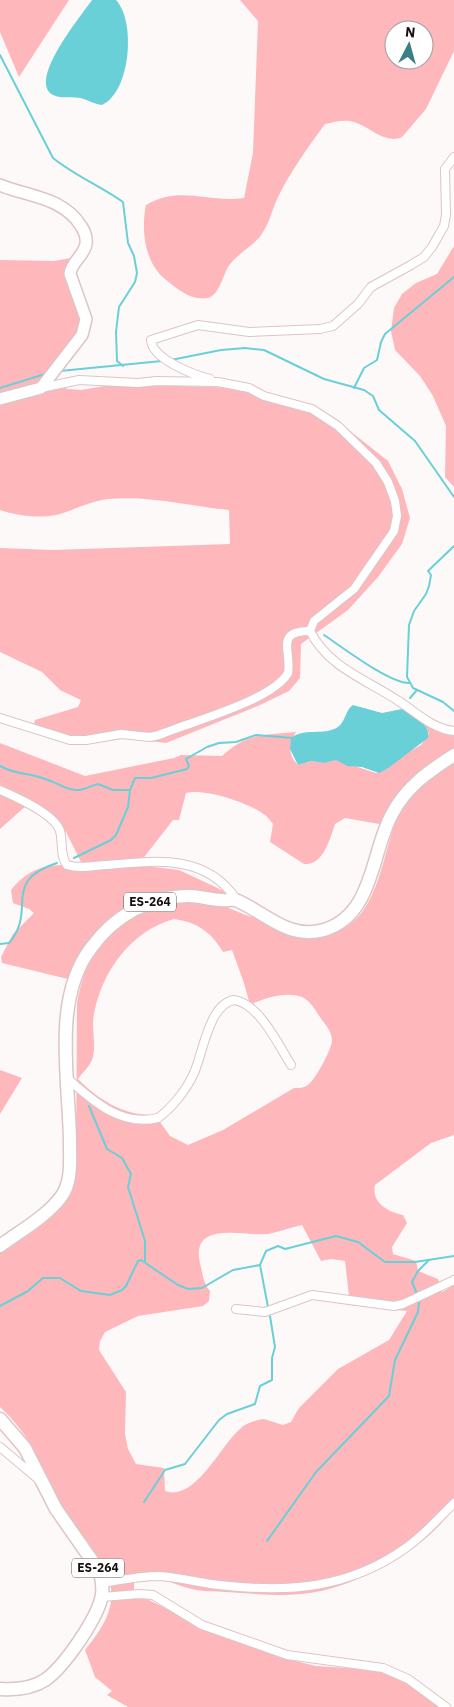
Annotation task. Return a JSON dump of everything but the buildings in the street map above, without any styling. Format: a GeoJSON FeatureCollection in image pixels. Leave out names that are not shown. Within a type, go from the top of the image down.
{"type":"FeatureCollection","features":[{"type":"Feature","properties":{"kind":"main road","name":"ES-264"},"geometry":{"type":"LineString","coordinates":[[0,1246],[48,1210],[66,1187],[70,1164],[67,1022],[71,989],[81,962],[104,932],[119,918],[150,902],[188,896],[236,900],[278,925],[297,931],[322,930],[343,922],[359,904],[384,830],[401,800],[412,786],[433,768],[454,755]]}},
{"type":"Feature","properties":{"kind":"main road","name":"ES-264"},"geometry":{"type":"LineString","coordinates":[[0,1419],[24,1448],[56,1509],[91,1556],[100,1572],[103,1583],[102,1597],[79,1644],[56,1671],[44,1681],[32,1686],[0,1690]]}},
{"type":"Feature","properties":{"kind":"street"},"geometry":{"type":"LineString","coordinates":[[454,157],[445,169],[447,200],[444,226],[432,247],[424,257],[370,287],[358,304],[340,321],[320,329],[249,332],[191,326],[153,338],[151,343],[167,360],[184,370],[218,382],[249,388],[264,396],[312,409],[324,416],[365,450],[383,474],[393,493],[397,516],[394,531],[354,589],[314,622],[310,631],[316,644],[345,670],[392,696],[433,726],[454,731]]}},
{"type":"Feature","properties":{"kind":"street"},"geometry":{"type":"LineString","coordinates":[[0,185],[59,204],[73,214],[86,233],[84,250],[71,267],[70,274],[84,311],[85,327],[82,335],[41,388]]}},
{"type":"Feature","properties":{"kind":"street"},"geometry":{"type":"LineString","coordinates":[[0,399],[79,380],[138,383],[156,381],[218,382]]}},
{"type":"Feature","properties":{"kind":"street"},"geometry":{"type":"LineString","coordinates":[[0,718],[70,740],[86,740],[121,734],[150,737],[160,735],[229,709],[277,686],[288,673],[287,640],[292,634],[299,631],[310,631]]}},
{"type":"Feature","properties":{"kind":"street"},"geometry":{"type":"LineString","coordinates":[[0,790],[38,810],[54,822],[60,829],[64,860],[67,865],[86,867],[155,861],[180,864],[218,878],[226,884],[236,900]]}},
{"type":"Feature","properties":{"kind":"street"},"geometry":{"type":"LineString","coordinates":[[67,1078],[110,1111],[134,1119],[158,1118],[173,1104],[193,1074],[213,1020],[226,1004],[234,1000],[243,1002],[257,1013],[291,1065]]}},
{"type":"Feature","properties":{"kind":"street"},"geometry":{"type":"LineString","coordinates":[[236,1309],[265,1312],[312,1295],[394,1306],[403,1304],[454,1280]]}},
{"type":"Feature","properties":{"kind":"street"},"geometry":{"type":"LineString","coordinates":[[0,1447],[40,1480]]}},
{"type":"Feature","properties":{"kind":"street"},"geometry":{"type":"LineString","coordinates":[[103,1583],[161,1576],[247,1588],[299,1588],[325,1585],[371,1570],[408,1547],[439,1520],[454,1503]]}},
{"type":"Feature","properties":{"kind":"street"},"geometry":{"type":"LineString","coordinates":[[102,1597],[139,1594],[153,1595],[202,1626],[287,1656],[383,1668],[408,1679],[446,1707]]}},
{"type":"Feature","properties":{"kind":"shaded area"},"geometry":{"type":"Polygon","coordinates":[[[0,0],[69,0],[19,77],[0,32],[0,0]]]}},
{"type":"Feature","properties":{"kind":"shaded area"},"geometry":{"type":"Polygon","coordinates":[[[240,0],[454,0],[454,51],[426,109],[402,137],[389,139],[350,121],[325,124],[288,178],[260,237],[232,262],[212,296],[196,298],[190,296],[174,287],[152,264],[144,234],[146,205],[159,199],[182,195],[230,199],[244,198],[253,153],[258,21],[240,0]]]}},
{"type":"Feature","properties":{"kind":"shaded area"},"geometry":{"type":"Polygon","coordinates":[[[454,246],[454,487],[445,477],[446,426],[433,396],[420,376],[395,350],[391,331],[394,308],[402,294],[416,283],[437,274],[454,246]]]}},
{"type":"Feature","properties":{"kind":"shaded area"},"geometry":{"type":"Polygon","coordinates":[[[82,256],[76,271],[84,302],[81,326],[70,347],[52,373],[58,385],[68,389],[81,390],[116,384],[242,388],[330,415],[388,461],[402,489],[410,518],[402,544],[378,577],[348,610],[301,644],[300,678],[289,691],[258,706],[166,743],[128,738],[87,744],[32,729],[35,720],[78,707],[81,700],[60,690],[42,672],[0,652],[0,548],[53,550],[230,544],[229,510],[139,498],[123,498],[102,500],[60,514],[37,517],[0,510],[0,260],[54,261],[82,256]]]}},
{"type":"Feature","properties":{"kind":"shaded area"},"geometry":{"type":"Polygon","coordinates":[[[425,726],[434,726],[454,734],[454,753],[443,759],[385,825],[345,818],[335,824],[328,844],[321,856],[316,861],[304,864],[270,842],[273,824],[255,809],[214,794],[203,792],[186,793],[179,820],[173,820],[138,865],[179,870],[226,892],[224,895],[182,889],[161,892],[127,907],[72,980],[2,963],[1,957],[13,934],[34,913],[13,903],[11,890],[27,875],[44,867],[63,865],[84,868],[66,832],[28,804],[0,829],[0,743],[85,776],[181,755],[222,756],[231,748],[256,736],[296,732],[290,748],[292,757],[298,765],[311,761],[324,763],[336,759],[376,773],[387,769],[402,756],[421,745],[429,734],[425,726]]]}},
{"type":"Feature","properties":{"kind":"shaded area"},"geometry":{"type":"Polygon","coordinates":[[[454,761],[454,1135],[431,1143],[375,1185],[374,1191],[378,1201],[386,1209],[403,1215],[407,1223],[392,1247],[393,1254],[416,1261],[418,1271],[438,1279],[442,1292],[454,1285],[454,1507],[429,1535],[395,1560],[357,1579],[321,1591],[286,1595],[262,1594],[200,1591],[157,1579],[134,1582],[134,1589],[139,1595],[197,1624],[283,1658],[316,1666],[380,1670],[404,1679],[441,1707],[128,1707],[107,1695],[112,1691],[95,1677],[85,1650],[108,1614],[111,1589],[108,1576],[94,1551],[51,1492],[33,1449],[26,1438],[0,1407],[0,1252],[42,1220],[76,1171],[77,1003],[83,978],[87,967],[99,948],[116,930],[147,910],[170,903],[193,900],[205,901],[248,916],[322,931],[334,931],[350,924],[362,912],[371,896],[379,878],[396,821],[403,806],[420,786],[454,761]],[[174,919],[144,933],[132,943],[111,968],[98,998],[94,1014],[94,1049],[92,1060],[78,1079],[103,1100],[123,1110],[144,1115],[155,1115],[170,1136],[188,1145],[223,1130],[294,1088],[308,1085],[323,1064],[332,1038],[326,1025],[311,1004],[302,997],[282,995],[250,1005],[232,950],[223,952],[214,939],[203,929],[182,920],[174,919]],[[302,1225],[268,1234],[222,1233],[212,1235],[203,1240],[199,1249],[200,1263],[205,1284],[210,1291],[209,1301],[203,1306],[138,1316],[105,1332],[100,1341],[99,1350],[126,1392],[125,1434],[128,1449],[136,1464],[164,1468],[165,1491],[176,1492],[187,1488],[197,1481],[232,1437],[245,1425],[264,1419],[283,1425],[291,1422],[299,1408],[338,1369],[389,1340],[407,1311],[350,1305],[345,1261],[331,1259],[321,1261],[302,1225]]]}},
{"type":"Feature","properties":{"kind":"shaded area"},"geometry":{"type":"Polygon","coordinates":[[[0,1070],[22,1078],[0,1114],[0,1070]]]}},
{"type":"Feature","properties":{"kind":"water"},"geometry":{"type":"Polygon","coordinates":[[[92,0],[116,0],[122,10],[126,23],[128,39],[124,72],[119,86],[112,98],[102,105],[80,98],[56,96],[47,88],[47,76],[51,63],[68,33],[92,0]]]}},
{"type":"Feature","properties":{"kind":"water"},"geometry":{"type":"Polygon","coordinates":[[[353,705],[382,713],[402,709],[424,724],[427,728],[428,738],[379,773],[362,767],[347,766],[336,760],[324,763],[311,761],[298,765],[290,749],[291,738],[301,733],[323,732],[338,727],[353,705]]]}},
{"type":"Feature","properties":{"kind":"waterway"},"geometry":{"type":"LineString","coordinates":[[0,55],[53,158],[123,202],[128,243],[134,256],[137,273],[135,282],[119,307],[116,332],[117,361],[123,366]]}},
{"type":"Feature","properties":{"kind":"waterway"},"geometry":{"type":"LineString","coordinates":[[354,388],[364,368],[377,360],[385,334],[454,277]]}},
{"type":"Feature","properties":{"kind":"waterway"},"geometry":{"type":"LineString","coordinates":[[171,360],[221,350],[245,348],[264,350],[324,379],[364,390],[373,396],[379,410],[415,441],[454,497]]}},
{"type":"Feature","properties":{"kind":"waterway"},"geometry":{"type":"LineString","coordinates":[[60,371],[162,361]]}},
{"type":"Feature","properties":{"kind":"waterway"},"geometry":{"type":"LineString","coordinates":[[0,388],[45,374]]}},
{"type":"Feature","properties":{"kind":"waterway"},"geometry":{"type":"LineString","coordinates":[[454,546],[428,571],[431,575],[429,586],[426,594],[414,611],[409,625],[407,677],[413,688],[443,702],[454,711]]}},
{"type":"Feature","properties":{"kind":"waterway"},"geometry":{"type":"LineString","coordinates":[[324,635],[378,671],[409,683]]}},
{"type":"Feature","properties":{"kind":"waterway"},"geometry":{"type":"LineString","coordinates":[[410,698],[417,690]]}},
{"type":"Feature","properties":{"kind":"waterway"},"geometry":{"type":"LineString","coordinates":[[74,858],[111,840],[116,835],[128,807],[130,790],[135,778],[151,778],[187,769],[189,766],[186,759],[207,747],[219,743],[236,742],[256,735],[293,738]]}},
{"type":"Feature","properties":{"kind":"waterway"},"geometry":{"type":"LineString","coordinates":[[0,766],[49,780],[75,790],[81,790],[98,784],[113,790],[130,790]]}},
{"type":"Feature","properties":{"kind":"waterway"},"geometry":{"type":"LineString","coordinates":[[0,944],[9,943],[17,931],[21,919],[24,888],[30,879],[40,870],[57,863]]}},
{"type":"Feature","properties":{"kind":"waterway"},"geometry":{"type":"LineString","coordinates":[[89,1106],[107,1149],[122,1158],[131,1174],[128,1187],[145,1241],[145,1261]]}},
{"type":"Feature","properties":{"kind":"waterway"},"geometry":{"type":"LineString","coordinates":[[268,1307],[260,1265],[266,1251],[278,1246],[285,1249],[336,1236],[358,1242],[385,1262],[415,1262],[454,1256]]}},
{"type":"Feature","properties":{"kind":"waterway"},"geometry":{"type":"LineString","coordinates":[[0,1306],[28,1291],[43,1278],[60,1278],[81,1291],[110,1295],[122,1290],[126,1286],[138,1261],[141,1260],[178,1285],[188,1289],[202,1288],[233,1270],[260,1265]]}},
{"type":"Feature","properties":{"kind":"waterway"},"geometry":{"type":"LineString","coordinates":[[417,1294],[412,1282],[418,1271],[429,1260]]}},
{"type":"Feature","properties":{"kind":"waterway"},"geometry":{"type":"LineString","coordinates":[[267,1541],[316,1472],[389,1396],[395,1360],[418,1312],[419,1302]]}},
{"type":"Feature","properties":{"kind":"waterway"},"geometry":{"type":"LineString","coordinates":[[144,1502],[165,1470],[185,1464],[219,1420],[227,1414],[255,1404],[260,1386],[272,1380],[272,1358],[275,1347],[270,1316]]}}]}
